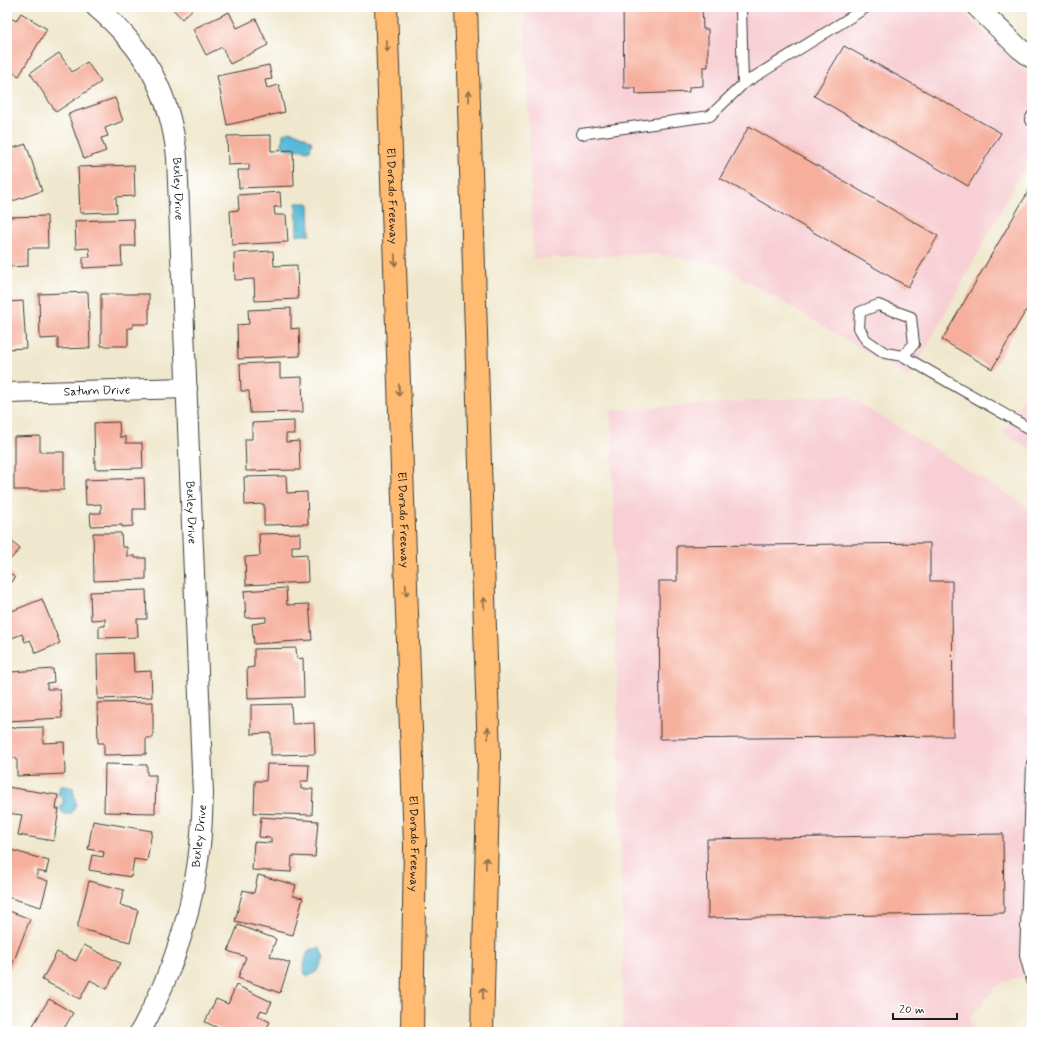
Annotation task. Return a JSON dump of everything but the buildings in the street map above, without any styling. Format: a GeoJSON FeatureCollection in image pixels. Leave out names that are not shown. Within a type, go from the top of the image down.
{"type":"FeatureCollection","features":[{"type":"Feature","properties":{"kind":"highway","name":"El Dorado Freeway"},"geometry":{"type":"LineString","coordinates":[[386,7],[415,846],[412,1032]]}},
{"type":"Feature","properties":{"kind":"highway"},"geometry":{"type":"LineString","coordinates":[[466,7],[489,757],[482,1032]]}},
{"type":"Feature","properties":{"kind":"street","name":"Bexley Drive"},"geometry":{"type":"LineString","coordinates":[[96,7],[130,40],[158,83],[167,106],[177,157],[187,388],[203,794],[200,846],[191,898],[177,949],[158,998],[140,1032]]}},
{"type":"Feature","properties":{"kind":"street"},"geometry":{"type":"LineString","coordinates":[[978,7],[1019,48],[1032,58]]}},
{"type":"Feature","properties":{"kind":"street","name":"Saturn Drive"},"geometry":{"type":"LineString","coordinates":[[7,394],[187,388]]}},
{"type":"Feature","properties":{"kind":"lane"},"geometry":{"type":"LineString","coordinates":[[741,7],[743,84]]}},
{"type":"Feature","properties":{"kind":"lane"},"geometry":{"type":"LineString","coordinates":[[581,134],[710,116],[743,84],[867,7]]}},
{"type":"Feature","properties":{"kind":"lane"},"geometry":{"type":"LineString","coordinates":[[903,356],[914,344],[910,317],[878,305],[860,312],[859,328],[866,340],[885,353],[903,356],[1032,430]]}},
{"type":"Feature","properties":{"kind":"lane"},"geometry":{"type":"LineString","coordinates":[[1032,763],[1025,956],[1032,981]]}},
{"type":"Feature","properties":{"kind":"shaded area"},"geometry":{"type":"Polygon","coordinates":[[[525,7],[958,7],[1032,78],[1032,154],[910,378],[719,264],[658,254],[533,259],[525,7]]]}},
{"type":"Feature","properties":{"kind":"shaded area"},"geometry":{"type":"Polygon","coordinates":[[[1032,382],[1032,450],[1003,433],[1032,382]]]}},
{"type":"Feature","properties":{"kind":"shaded area"},"geometry":{"type":"Polygon","coordinates":[[[846,395],[1032,509],[1032,976],[1012,979],[995,988],[970,1018],[973,1032],[622,1032],[623,953],[611,410],[846,395]]]}},
{"type":"Feature","properties":{"kind":"water"},"geometry":{"type":"Polygon","coordinates":[[[289,131],[295,132],[312,142],[310,150],[291,149],[282,146],[283,134],[289,131]]]}},
{"type":"Feature","properties":{"kind":"water"},"geometry":{"type":"Polygon","coordinates":[[[296,203],[309,203],[310,235],[297,235],[296,203]]]}},
{"type":"Feature","properties":{"kind":"water"},"geometry":{"type":"Polygon","coordinates":[[[60,786],[73,788],[76,805],[71,814],[65,814],[60,808],[63,803],[63,799],[58,794],[60,786]]]}},
{"type":"Feature","properties":{"kind":"water"},"geometry":{"type":"Polygon","coordinates":[[[320,948],[324,959],[316,972],[309,976],[305,974],[303,970],[307,955],[309,950],[320,948]]]}}]}
